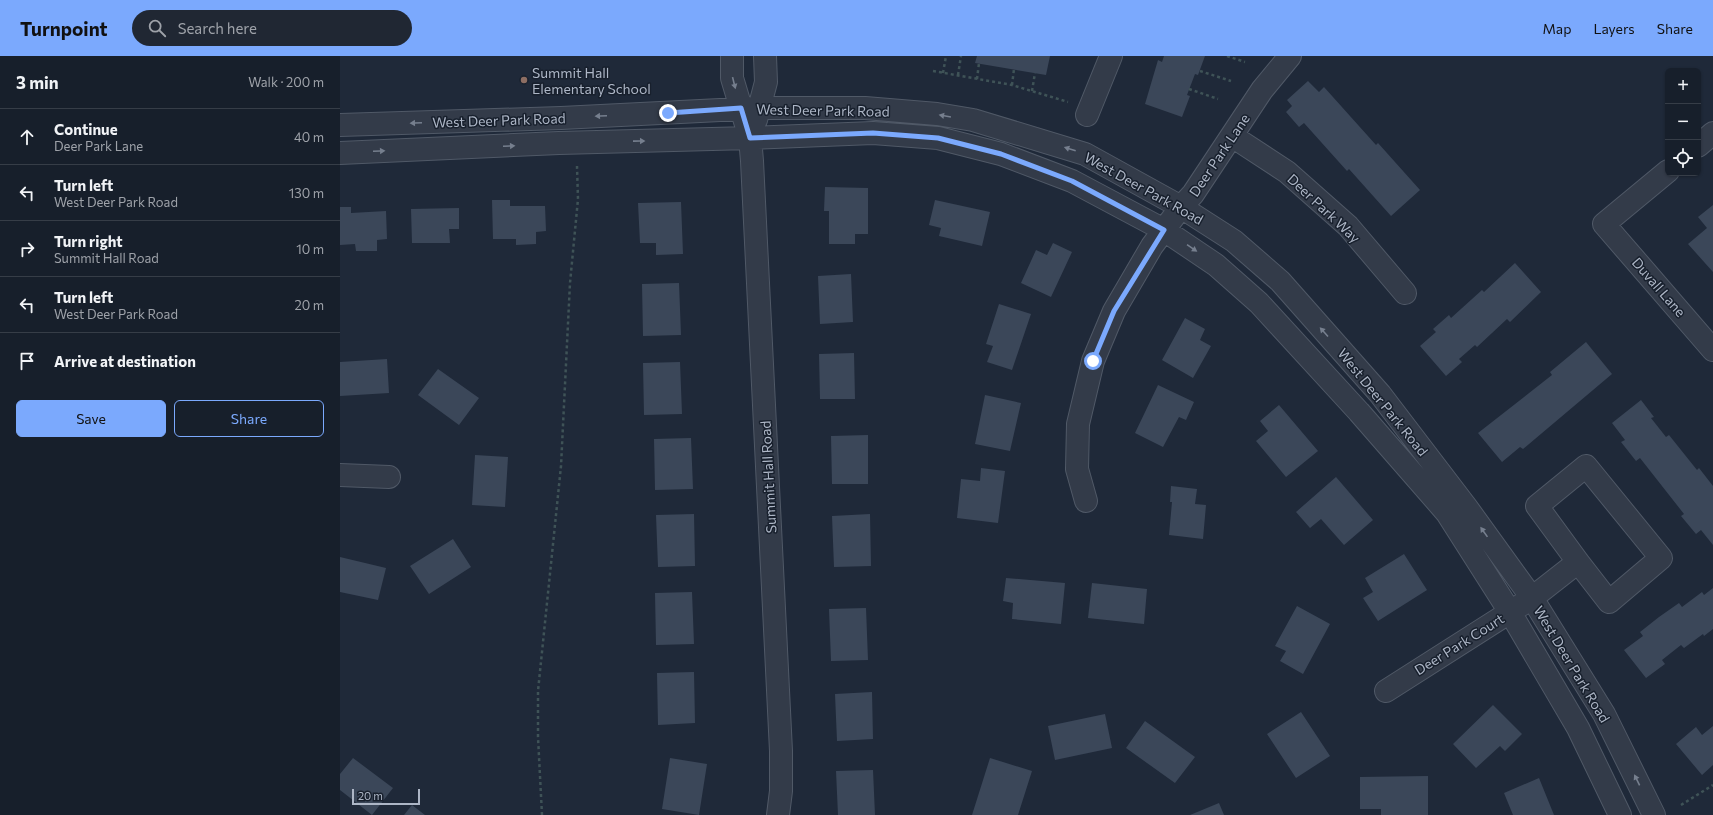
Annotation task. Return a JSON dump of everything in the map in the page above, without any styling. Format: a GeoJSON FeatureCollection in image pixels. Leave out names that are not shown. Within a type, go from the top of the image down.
{"type":"FeatureCollection","features":[{"type":"Feature","properties":{"kind":"street"},"geometry":{"type":"LineString","coordinates":[[732,56],[732,78],[750,108]]}},
{"type":"Feature","properties":{"kind":"street","name":"Summit Hall Road"},"geometry":{"type":"LineString","coordinates":[[765,56],[766,82],[750,108],[750,138],[781,752],[781,791],[778,815]]}},
{"type":"Feature","properties":{"kind":"street"},"geometry":{"type":"LineString","coordinates":[[1088,111],[1111,56]]}},
{"type":"Feature","properties":{"kind":"street","name":"Deer Park Lane"},"geometry":{"type":"LineString","coordinates":[[1086,501],[1077,469],[1078,424],[1093,361],[1114,311],[1164,230],[1193,194],[1262,90],[1290,56]]}},
{"type":"Feature","properties":{"kind":"street","name":"West Deer Park Road"},"geometry":{"type":"LineString","coordinates":[[340,125],[561,118],[750,108],[865,108],[938,114],[973,120],[1085,154],[1181,207],[1234,241],[1280,281],[1380,394],[1467,508],[1532,598],[1604,714],[1654,815]]}},
{"type":"Feature","properties":{"kind":"street","name":"West Deer Park Road"},"geometry":{"type":"LineString","coordinates":[[340,153],[559,143],[873,133],[938,138],[1001,154],[1072,181],[1164,230],[1216,265],[1259,303],[1359,412],[1447,513],[1510,612],[1578,728],[1620,815]]}},
{"type":"Feature","properties":{"kind":"street"},"geometry":{"type":"LineString","coordinates":[[1701,143],[1713,133]]}},
{"type":"Feature","properties":{"kind":"street","name":"Deer Park Way"},"geometry":{"type":"LineString","coordinates":[[1232,136],[1287,172],[1348,226],[1405,293]]}},
{"type":"Feature","properties":{"kind":"street","name":"Duvall Lane"},"geometry":{"type":"LineString","coordinates":[[1665,173],[1604,224],[1713,350]]}},
{"type":"Feature","properties":{"kind":"street"},"geometry":{"type":"LineString","coordinates":[[1586,466],[1662,558],[1609,602],[1578,562],[1537,506],[1586,466]]}},
{"type":"Feature","properties":{"kind":"street"},"geometry":{"type":"LineString","coordinates":[[340,475],[389,477]]}},
{"type":"Feature","properties":{"kind":"street","name":"Deer Park Court"},"geometry":{"type":"LineString","coordinates":[[1386,691],[1532,598],[1578,562]]}},
{"type":"Feature","properties":{"kind":"path"},"geometry":{"type":"LineString","coordinates":[[943,73],[946,56]]}},
{"type":"Feature","properties":{"kind":"path"},"geometry":{"type":"LineString","coordinates":[[958,75],[961,56]]}},
{"type":"Feature","properties":{"kind":"path"},"geometry":{"type":"LineString","coordinates":[[1226,56],[1245,62]]}},
{"type":"Feature","properties":{"kind":"path"},"geometry":{"type":"LineString","coordinates":[[977,79],[979,63]]}},
{"type":"Feature","properties":{"kind":"path"},"geometry":{"type":"LineString","coordinates":[[1012,85],[1014,69]]}},
{"type":"Feature","properties":{"kind":"path"},"geometry":{"type":"LineString","coordinates":[[933,71],[1012,85],[1088,111]]}},
{"type":"Feature","properties":{"kind":"path"},"geometry":{"type":"LineString","coordinates":[[1200,71],[1231,82]]}},
{"type":"Feature","properties":{"kind":"path"},"geometry":{"type":"LineString","coordinates":[[1032,91],[1035,73]]}},
{"type":"Feature","properties":{"kind":"path"},"geometry":{"type":"LineString","coordinates":[[1189,89],[1218,100]]}},
{"type":"Feature","properties":{"kind":"path"},"geometry":{"type":"LineString","coordinates":[[542,815],[538,737],[538,691],[561,466],[570,283],[576,232],[578,167],[559,143]]}},
{"type":"Feature","properties":{"kind":"path"},"geometry":{"type":"LineString","coordinates":[[1681,804],[1713,786]]}},
{"type":"Feature","properties":{"kind":"building"},"geometry":{"type":"Polygon","coordinates":[[[977,56],[1050,56],[1046,75],[975,63],[977,56]]]}},
{"type":"Feature","properties":{"kind":"building"},"geometry":{"type":"Polygon","coordinates":[[[1164,56],[1205,56],[1198,75],[1195,74],[1187,95],[1190,96],[1182,117],[1145,104],[1158,60],[1162,62],[1164,56]]]}},
{"type":"Feature","properties":{"kind":"building"},"geometry":{"type":"Polygon","coordinates":[[[1308,81],[1319,92],[1324,87],[1376,145],[1378,143],[1420,190],[1391,216],[1349,169],[1347,171],[1304,123],[1299,127],[1286,112],[1292,106],[1287,100],[1308,81]]]}},
{"type":"Feature","properties":{"kind":"building"},"geometry":{"type":"Polygon","coordinates":[[[825,187],[868,188],[868,234],[855,234],[855,244],[829,244],[829,211],[824,211],[825,187]]]}},
{"type":"Feature","properties":{"kind":"building"},"geometry":{"type":"Polygon","coordinates":[[[492,200],[510,200],[510,206],[545,206],[546,231],[536,232],[536,244],[516,245],[516,239],[493,239],[492,200]]]}},
{"type":"Feature","properties":{"kind":"building"},"geometry":{"type":"Polygon","coordinates":[[[935,200],[990,212],[982,246],[939,236],[941,228],[929,225],[935,200]]]}},
{"type":"Feature","properties":{"kind":"building"},"geometry":{"type":"Polygon","coordinates":[[[681,202],[683,254],[656,255],[656,243],[640,243],[638,203],[681,202]]]}},
{"type":"Feature","properties":{"kind":"building"},"geometry":{"type":"Polygon","coordinates":[[[1713,205],[1713,272],[1688,244],[1707,228],[1698,217],[1713,205]]]}},
{"type":"Feature","properties":{"kind":"building"},"geometry":{"type":"Polygon","coordinates":[[[340,207],[351,207],[351,213],[386,211],[387,239],[377,240],[377,251],[356,251],[355,244],[340,245],[340,207]]]}},
{"type":"Feature","properties":{"kind":"building"},"geometry":{"type":"Polygon","coordinates":[[[459,208],[459,229],[449,229],[450,243],[412,243],[411,209],[459,208]]]}},
{"type":"Feature","properties":{"kind":"building"},"geometry":{"type":"Polygon","coordinates":[[[1053,243],[1072,252],[1051,297],[1021,283],[1036,250],[1047,255],[1053,243]]]}},
{"type":"Feature","properties":{"kind":"building"},"geometry":{"type":"Polygon","coordinates":[[[1515,263],[1541,292],[1510,322],[1507,319],[1477,347],[1475,345],[1459,359],[1462,362],[1446,376],[1420,346],[1436,332],[1433,329],[1449,315],[1451,318],[1482,290],[1484,292],[1515,263]]]}},
{"type":"Feature","properties":{"kind":"building"},"geometry":{"type":"Polygon","coordinates":[[[851,274],[853,322],[820,324],[818,276],[851,274]]]}},
{"type":"Feature","properties":{"kind":"building"},"geometry":{"type":"Polygon","coordinates":[[[679,283],[681,335],[643,336],[642,284],[679,283]]]}},
{"type":"Feature","properties":{"kind":"building"},"geometry":{"type":"Polygon","coordinates":[[[999,304],[1031,314],[1012,370],[987,362],[993,346],[986,344],[999,304]]]}},
{"type":"Feature","properties":{"kind":"building"},"geometry":{"type":"Polygon","coordinates":[[[1185,318],[1205,329],[1200,340],[1211,346],[1193,378],[1162,360],[1185,318]]]}},
{"type":"Feature","properties":{"kind":"building"},"geometry":{"type":"Polygon","coordinates":[[[1586,342],[1612,374],[1523,449],[1520,447],[1502,462],[1478,433],[1552,375],[1550,372],[1586,342]]]}},
{"type":"Feature","properties":{"kind":"building"},"geometry":{"type":"Polygon","coordinates":[[[854,353],[855,399],[820,399],[819,354],[854,353]]]}},
{"type":"Feature","properties":{"kind":"building"},"geometry":{"type":"Polygon","coordinates":[[[387,359],[389,393],[340,396],[340,362],[387,359]]]}},
{"type":"Feature","properties":{"kind":"building"},"geometry":{"type":"Polygon","coordinates":[[[680,362],[682,414],[644,415],[643,363],[680,362]]]}},
{"type":"Feature","properties":{"kind":"building"},"geometry":{"type":"Polygon","coordinates":[[[438,369],[479,398],[459,425],[418,395],[438,369]]]}},
{"type":"Feature","properties":{"kind":"building"},"geometry":{"type":"Polygon","coordinates":[[[1158,385],[1194,402],[1186,420],[1179,417],[1163,447],[1135,433],[1158,385]]]}},
{"type":"Feature","properties":{"kind":"building"},"geometry":{"type":"Polygon","coordinates":[[[985,395],[1021,403],[1010,451],[975,444],[985,395]]]}},
{"type":"Feature","properties":{"kind":"building"},"geometry":{"type":"Polygon","coordinates":[[[1641,400],[1654,417],[1651,418],[1666,437],[1669,435],[1697,470],[1699,468],[1713,486],[1713,545],[1701,530],[1696,534],[1681,516],[1684,514],[1640,458],[1636,461],[1621,442],[1625,440],[1612,423],[1641,400]]]}},
{"type":"Feature","properties":{"kind":"building"},"geometry":{"type":"Polygon","coordinates":[[[1279,405],[1318,451],[1286,477],[1256,441],[1268,431],[1260,421],[1279,405]]]}},
{"type":"Feature","properties":{"kind":"building"},"geometry":{"type":"Polygon","coordinates":[[[868,435],[868,484],[832,484],[831,436],[868,435]]]}},
{"type":"Feature","properties":{"kind":"building"},"geometry":{"type":"Polygon","coordinates":[[[691,438],[693,489],[655,490],[654,439],[691,438]]]}},
{"type":"Feature","properties":{"kind":"building"},"geometry":{"type":"Polygon","coordinates":[[[475,455],[508,457],[505,507],[472,505],[475,455]]]}},
{"type":"Feature","properties":{"kind":"building"},"geometry":{"type":"Polygon","coordinates":[[[981,468],[1005,471],[998,523],[957,518],[961,479],[980,481],[981,468]]]}},
{"type":"Feature","properties":{"kind":"building"},"geometry":{"type":"Polygon","coordinates":[[[1336,477],[1373,520],[1344,545],[1321,519],[1310,528],[1296,512],[1336,477]]]}},
{"type":"Feature","properties":{"kind":"building"},"geometry":{"type":"Polygon","coordinates":[[[1171,486],[1197,489],[1195,504],[1206,505],[1203,539],[1169,535],[1172,502],[1170,502],[1171,486]]]}},
{"type":"Feature","properties":{"kind":"building"},"geometry":{"type":"Polygon","coordinates":[[[694,514],[695,566],[658,567],[656,515],[694,514]]]}},
{"type":"Feature","properties":{"kind":"building"},"geometry":{"type":"Polygon","coordinates":[[[870,514],[871,566],[834,567],[832,516],[870,514]]]}},
{"type":"Feature","properties":{"kind":"building"},"geometry":{"type":"Polygon","coordinates":[[[453,539],[471,567],[429,594],[410,566],[453,539]]]}},
{"type":"Feature","properties":{"kind":"building"},"geometry":{"type":"Polygon","coordinates":[[[1404,554],[1427,590],[1378,621],[1363,598],[1373,592],[1365,578],[1404,554]]]}},
{"type":"Feature","properties":{"kind":"building"},"geometry":{"type":"Polygon","coordinates":[[[340,557],[386,568],[378,600],[340,592],[340,557]]]}},
{"type":"Feature","properties":{"kind":"building"},"geometry":{"type":"Polygon","coordinates":[[[1006,578],[1065,583],[1061,624],[1012,619],[1013,603],[1003,601],[1006,578]]]}},
{"type":"Feature","properties":{"kind":"building"},"geometry":{"type":"Polygon","coordinates":[[[1092,583],[1147,589],[1144,624],[1088,618],[1092,583]]]}},
{"type":"Feature","properties":{"kind":"building"},"geometry":{"type":"Polygon","coordinates":[[[1713,588],[1713,629],[1704,636],[1703,634],[1684,648],[1681,645],[1662,660],[1665,664],[1646,678],[1624,650],[1643,636],[1640,632],[1679,603],[1682,607],[1702,592],[1704,595],[1713,588]]]}},
{"type":"Feature","properties":{"kind":"building"},"geometry":{"type":"Polygon","coordinates":[[[692,592],[694,644],[656,645],[655,593],[692,592]]]}},
{"type":"Feature","properties":{"kind":"building"},"geometry":{"type":"Polygon","coordinates":[[[1297,606],[1330,624],[1303,674],[1280,661],[1286,651],[1275,646],[1297,606]]]}},
{"type":"Feature","properties":{"kind":"building"},"geometry":{"type":"Polygon","coordinates":[[[866,608],[868,660],[831,661],[829,609],[866,608]]]}},
{"type":"Feature","properties":{"kind":"building"},"geometry":{"type":"Polygon","coordinates":[[[694,672],[695,723],[658,725],[657,673],[694,672]]]}},
{"type":"Feature","properties":{"kind":"building"},"geometry":{"type":"Polygon","coordinates":[[[872,692],[873,739],[837,741],[835,694],[872,692]]]}},
{"type":"Feature","properties":{"kind":"building"},"geometry":{"type":"Polygon","coordinates":[[[1493,705],[1522,734],[1505,751],[1500,746],[1476,768],[1453,744],[1493,705]]]}},
{"type":"Feature","properties":{"kind":"building"},"geometry":{"type":"Polygon","coordinates":[[[1301,712],[1330,756],[1296,778],[1267,734],[1301,712]]]}},
{"type":"Feature","properties":{"kind":"building"},"geometry":{"type":"Polygon","coordinates":[[[1105,714],[1112,748],[1055,760],[1048,726],[1105,714]]]}},
{"type":"Feature","properties":{"kind":"building"},"geometry":{"type":"Polygon","coordinates":[[[1145,721],[1195,757],[1175,783],[1126,748],[1145,721]]]}},
{"type":"Feature","properties":{"kind":"building"},"geometry":{"type":"Polygon","coordinates":[[[1713,726],[1713,765],[1702,775],[1676,744],[1696,727],[1702,735],[1713,726]]]}},
{"type":"Feature","properties":{"kind":"building"},"geometry":{"type":"Polygon","coordinates":[[[353,758],[393,788],[372,815],[340,790],[340,774],[353,758]]]}},
{"type":"Feature","properties":{"kind":"building"},"geometry":{"type":"Polygon","coordinates":[[[670,758],[707,764],[699,815],[662,809],[670,758]]]}},
{"type":"Feature","properties":{"kind":"building"},"geometry":{"type":"Polygon","coordinates":[[[990,758],[1032,771],[1018,815],[972,815],[990,758]]]}},
{"type":"Feature","properties":{"kind":"building"},"geometry":{"type":"Polygon","coordinates":[[[873,770],[875,815],[838,815],[836,771],[873,770]]]}},
{"type":"Feature","properties":{"kind":"building"},"geometry":{"type":"Polygon","coordinates":[[[1428,776],[1428,815],[1381,815],[1381,809],[1360,809],[1360,777],[1428,776]]]}},
{"type":"Feature","properties":{"kind":"building"},"geometry":{"type":"Polygon","coordinates":[[[1539,778],[1554,815],[1513,815],[1504,793],[1539,778]]]}},
{"type":"Feature","properties":{"kind":"building"},"geometry":{"type":"Polygon","coordinates":[[[1219,803],[1224,815],[1190,815],[1219,803]]]}},
{"type":"Feature","properties":{"kind":"building"},"geometry":{"type":"Polygon","coordinates":[[[412,805],[425,815],[404,815],[412,805]]]}},
{"type":"Feature","properties":{"kind":"place","name":"Summit Hall Elementary School"},"geometry":{"type":"Point","coordinates":[524,80]}},
{"type":"Feature","properties":{"kind":"route"},"geometry":{"type":"LineString","coordinates":[[668,113],[741,108],[750,138],[873,133],[938,138],[1001,154],[1072,181],[1164,230],[1152,246],[1114,311],[1093,361]]}}]}
